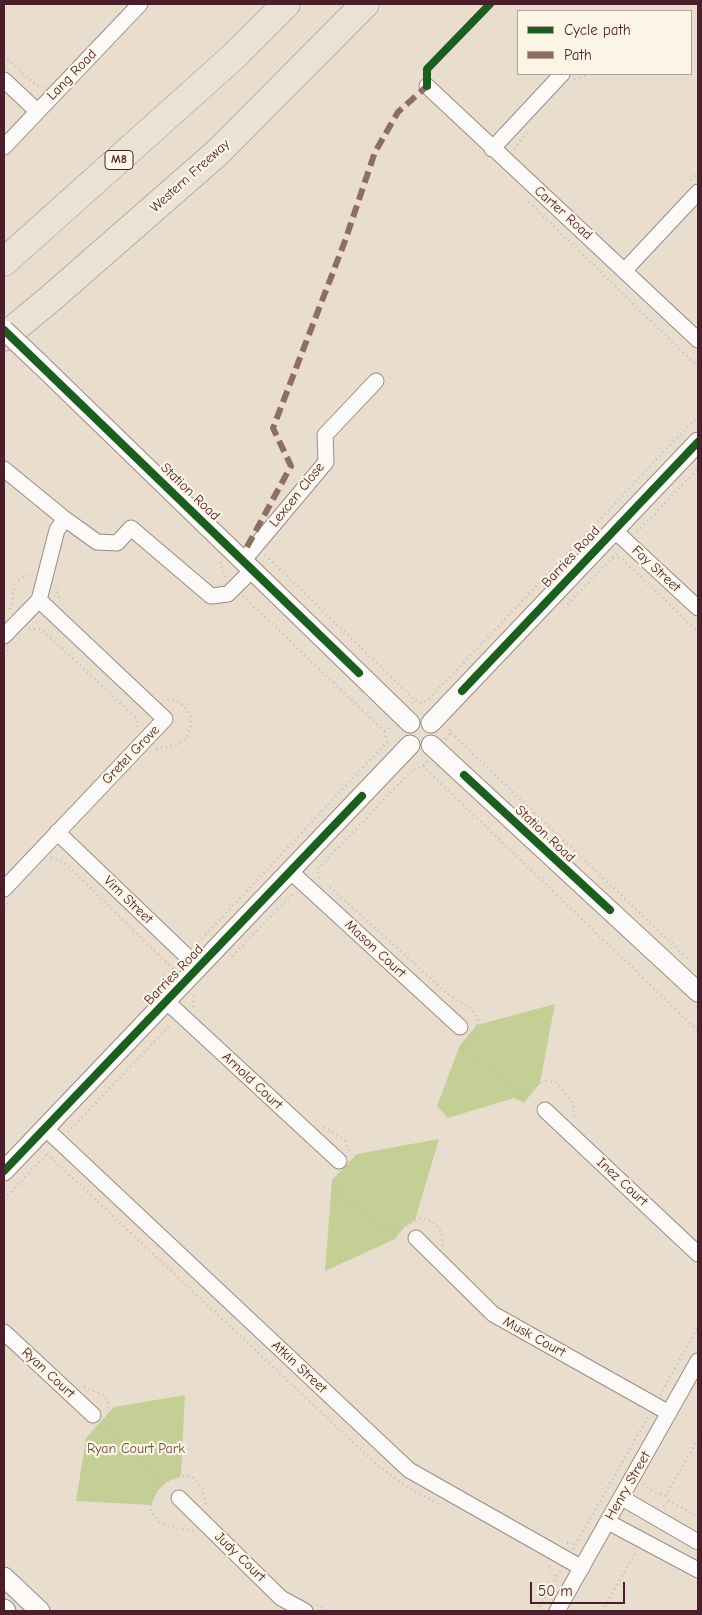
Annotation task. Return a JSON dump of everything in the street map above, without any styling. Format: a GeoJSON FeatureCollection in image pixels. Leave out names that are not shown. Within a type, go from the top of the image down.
{"type":"FeatureCollection","features":[{"type":"Feature","properties":{"kind":"highway","name":"M8"},"geometry":{"type":"LineString","coordinates":[[4,262],[233,57],[286,4]]}},
{"type":"Feature","properties":{"kind":"highway","name":"Western Freeway"},"geometry":{"type":"LineString","coordinates":[[4,337],[50,300],[217,153],[365,4]]}},
{"type":"Feature","properties":{"kind":"street","name":"Lang Road"},"geometry":{"type":"LineString","coordinates":[[4,147],[140,4]]}},
{"type":"Feature","properties":{"kind":"street"},"geometry":{"type":"LineString","coordinates":[[492,149],[561,75]]}},
{"type":"Feature","properties":{"kind":"street"},"geometry":{"type":"LineString","coordinates":[[4,80],[37,112]]}},
{"type":"Feature","properties":{"kind":"street","name":"Carter Road"},"geometry":{"type":"LineString","coordinates":[[427,86],[492,149],[625,270],[698,340]]}},
{"type":"Feature","properties":{"kind":"street"},"geometry":{"type":"LineString","coordinates":[[625,270],[698,192]]}},
{"type":"Feature","properties":{"kind":"street","name":"Station Road"},"geometry":{"type":"LineString","coordinates":[[4,330],[406,719]]}},
{"type":"Feature","properties":{"kind":"street","name":"Lexcen Close"},"geometry":{"type":"LineString","coordinates":[[234,588],[248,565],[326,462],[325,435],[376,381]]}},
{"type":"Feature","properties":{"kind":"street","name":"Barries Road"},"geometry":{"type":"LineString","coordinates":[[431,723],[621,536],[698,442]]}},
{"type":"Feature","properties":{"kind":"street"},"geometry":{"type":"LineString","coordinates":[[4,469],[65,519],[97,542],[117,543],[132,528],[211,596],[228,594],[234,588]]}},
{"type":"Feature","properties":{"kind":"street"},"geometry":{"type":"LineString","coordinates":[[10,639],[39,600],[57,530],[65,519]]}},
{"type":"Feature","properties":{"kind":"street","name":"Fay Street"},"geometry":{"type":"LineString","coordinates":[[621,536],[698,608]]}},
{"type":"Feature","properties":{"kind":"street","name":"Gretel Grove"},"geometry":{"type":"LineString","coordinates":[[4,889],[165,720],[39,600]]}},
{"type":"Feature","properties":{"kind":"street"},"geometry":{"type":"LineString","coordinates":[[421,718],[431,723],[436,732],[436,737],[431,745],[422,749],[410,745],[405,734],[406,719],[421,718]]}},
{"type":"Feature","properties":{"kind":"street","name":"Barries Road"},"geometry":{"type":"LineString","coordinates":[[4,1171],[166,1001],[192,961],[297,877],[410,745]]}},
{"type":"Feature","properties":{"kind":"street","name":"Station Road"},"geometry":{"type":"LineString","coordinates":[[431,745],[698,992]]}},
{"type":"Feature","properties":{"kind":"street","name":"Vim Street"},"geometry":{"type":"LineString","coordinates":[[57,832],[192,961]]}},
{"type":"Feature","properties":{"kind":"street","name":"Mason Court"},"geometry":{"type":"LineString","coordinates":[[297,877],[460,1027]]}},
{"type":"Feature","properties":{"kind":"street","name":"Arnold Court"},"geometry":{"type":"LineString","coordinates":[[166,1001],[187,1011],[345,1164]]}},
{"type":"Feature","properties":{"kind":"street","name":"Inez Court"},"geometry":{"type":"LineString","coordinates":[[545,1110],[698,1254]]}},
{"type":"Feature","properties":{"kind":"street","name":"Atkin Street"},"geometry":{"type":"LineString","coordinates":[[45,1128],[408,1470],[582,1568]]}},
{"type":"Feature","properties":{"kind":"street","name":"Musk Court"},"geometry":{"type":"LineString","coordinates":[[416,1238],[493,1314],[669,1414]]}},
{"type":"Feature","properties":{"kind":"street","name":"Ryan Court"},"geometry":{"type":"LineString","coordinates":[[4,1332],[93,1415]]}},
{"type":"Feature","properties":{"kind":"street","name":"Henry Street"},"geometry":{"type":"LineString","coordinates":[[557,1611],[698,1361]]}},
{"type":"Feature","properties":{"kind":"street","name":"Judy Court"},"geometry":{"type":"LineString","coordinates":[[179,1498],[281,1598],[308,1607]]}},
{"type":"Feature","properties":{"kind":"street"},"geometry":{"type":"LineString","coordinates":[[622,1498],[698,1542]]}},
{"type":"Feature","properties":{"kind":"street"},"geometry":{"type":"LineString","coordinates":[[608,1522],[698,1570]]}},
{"type":"Feature","properties":{"kind":"street"},"geometry":{"type":"LineString","coordinates":[[4,1577],[40,1611]]}},
{"type":"Feature","properties":{"kind":"path"},"geometry":{"type":"LineString","coordinates":[[4,56],[37,86],[45,88]]}},
{"type":"Feature","properties":{"kind":"path"},"geometry":{"type":"LineString","coordinates":[[523,196],[698,367]]}},
{"type":"Feature","properties":{"kind":"path"},"geometry":{"type":"LineString","coordinates":[[385,732],[406,719],[415,700],[421,703],[427,701],[698,416]]}},
{"type":"Feature","properties":{"kind":"path"},"geometry":{"type":"LineString","coordinates":[[558,614],[612,558],[621,536],[698,469]]}},
{"type":"Feature","properties":{"kind":"path"},"geometry":{"type":"LineString","coordinates":[[141,1003],[173,969],[192,961],[387,742],[385,732],[234,588],[227,580],[222,564],[215,557]]}},
{"type":"Feature","properties":{"kind":"path"},"geometry":{"type":"LineString","coordinates":[[612,558],[621,558],[698,632]]}},
{"type":"Feature","properties":{"kind":"path"},"geometry":{"type":"LineString","coordinates":[[7,615],[12,605],[12,595],[16,585],[21,578],[29,574],[37,574],[53,581],[58,591],[61,606]]}},
{"type":"Feature","properties":{"kind":"path"},"geometry":{"type":"LineString","coordinates":[[29,629],[41,629],[135,716],[138,730]]}},
{"type":"Feature","properties":{"kind":"path"},"geometry":{"type":"LineString","coordinates":[[4,656],[10,639]]}},
{"type":"Feature","properties":{"kind":"path"},"geometry":{"type":"LineString","coordinates":[[156,697],[177,701],[185,707],[190,714],[191,724],[187,738],[175,745],[156,749]]}},
{"type":"Feature","properties":{"kind":"path"},"geometry":{"type":"LineString","coordinates":[[451,733],[691,963]]}},
{"type":"Feature","properties":{"kind":"path"},"geometry":{"type":"LineString","coordinates":[[423,766],[698,1030]]}},
{"type":"Feature","properties":{"kind":"path"},"geometry":{"type":"LineString","coordinates":[[228,961],[297,877],[317,870],[413,769]]}},
{"type":"Feature","properties":{"kind":"path"},"geometry":{"type":"LineString","coordinates":[[51,858],[65,862],[173,969]]}},
{"type":"Feature","properties":{"kind":"path"},"geometry":{"type":"LineString","coordinates":[[317,870],[319,878],[448,994],[473,1010],[478,1019],[475,1034],[471,1042],[463,1046],[461,1051],[503,1077],[521,1094],[530,1087],[546,1081],[557,1083],[573,1103],[573,1118],[580,1124]]}},
{"type":"Feature","properties":{"kind":"path"},"geometry":{"type":"LineString","coordinates":[[4,1199],[187,1011],[193,1001],[193,996],[200,989]]}},
{"type":"Feature","properties":{"kind":"path"},"geometry":{"type":"LineString","coordinates":[[187,1011],[193,1001]]}},
{"type":"Feature","properties":{"kind":"path"},"geometry":{"type":"LineString","coordinates":[[322,1126],[345,1140],[351,1153],[345,1164],[342,1176],[332,1180],[344,1198],[382,1228],[395,1232],[421,1218],[432,1221],[442,1231],[444,1253]]}},
{"type":"Feature","properties":{"kind":"path"},"geometry":{"type":"LineString","coordinates":[[537,1611],[698,1327]]}},
{"type":"Feature","properties":{"kind":"path"},"geometry":{"type":"LineString","coordinates":[[82,1387],[102,1394],[108,1400],[107,1424],[154,1478],[162,1482]]}},
{"type":"Feature","properties":{"kind":"path"},"geometry":{"type":"LineString","coordinates":[[658,1390],[663,1389]]}},
{"type":"Feature","properties":{"kind":"path"},"geometry":{"type":"LineString","coordinates":[[698,1439],[666,1495],[668,1500],[698,1518]]}},
{"type":"Feature","properties":{"kind":"path"},"geometry":{"type":"LineString","coordinates":[[195,1531],[160,1523],[151,1512],[151,1499],[162,1482],[181,1476],[192,1477],[202,1487],[206,1505]]}},
{"type":"Feature","properties":{"kind":"path"},"geometry":{"type":"LineString","coordinates":[[566,1543],[576,1544]]}},
{"type":"Feature","properties":{"kind":"path"},"geometry":{"type":"LineString","coordinates":[[602,1611],[637,1549]]}},
{"type":"Feature","properties":{"kind":"path"},"geometry":{"type":"LineString","coordinates":[[308,1607],[329,1611]]}},
{"type":"Feature","properties":{"kind":"green space"},"geometry":{"type":"Polygon","coordinates":[[[555,1004],[540,1083],[524,1103],[514,1098],[448,1118],[437,1106],[460,1045],[477,1025],[555,1004]]]}},
{"type":"Feature","properties":{"kind":"green space"},"geometry":{"type":"Polygon","coordinates":[[[439,1139],[415,1220],[404,1227],[395,1239],[325,1271],[332,1180],[357,1154],[439,1139]]]}},
{"type":"Feature","properties":{"kind":"green space","name":"Ryan Court Park"},"geometry":{"type":"Polygon","coordinates":[[[185,1395],[181,1476],[168,1481],[157,1491],[151,1505],[76,1501],[86,1438],[114,1407],[185,1395]]]}},
{"type":"Feature","properties":{"kind":"marked path"},"geometry":{"type":"LineString","coordinates":[[247,547],[291,466],[273,428],[345,241],[375,152],[398,112],[427,86]]}},
{"type":"Feature","properties":{"kind":"cycle path"},"geometry":{"type":"LineString","coordinates":[[427,86],[427,69],[490,4]]}},
{"type":"Feature","properties":{"kind":"cycle path"},"geometry":{"type":"LineString","coordinates":[[4,330],[359,673]]}},
{"type":"Feature","properties":{"kind":"cycle path"},"geometry":{"type":"LineString","coordinates":[[462,691],[698,442]]}},
{"type":"Feature","properties":{"kind":"cycle path"},"geometry":{"type":"LineString","coordinates":[[464,775],[610,910]]}},
{"type":"Feature","properties":{"kind":"cycle path"},"geometry":{"type":"LineString","coordinates":[[4,1171],[362,796]]}}]}
